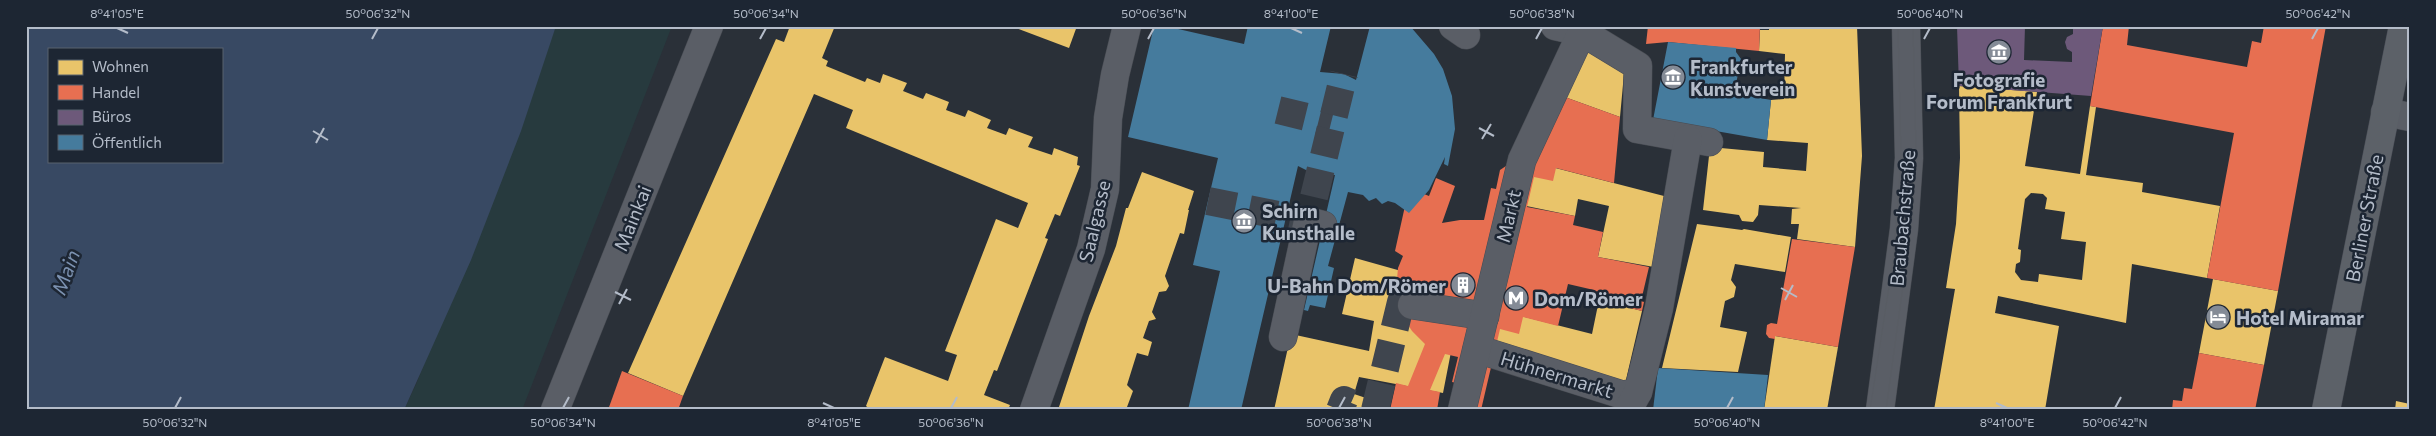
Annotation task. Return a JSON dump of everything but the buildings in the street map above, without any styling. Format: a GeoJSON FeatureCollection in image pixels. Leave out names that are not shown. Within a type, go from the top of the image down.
{"type":"FeatureCollection","features":[{"type":"Feature","properties":{"kind":"main road","name":"Berliner Straße"},"geometry":{"type":"LineString","coordinates":[[2326,410],[2397,114],[2403,26]]}},
{"type":"Feature","properties":{"kind":"street","name":"Mainkai"},"geometry":{"type":"LineString","coordinates":[[554,410],[709,26]]}},
{"type":"Feature","properties":{"kind":"street","name":"Saalgasse"},"geometry":{"type":"LineString","coordinates":[[1034,410],[1091,249],[1104,188],[1108,118],[1115,74],[1127,26]]}},
{"type":"Feature","properties":{"kind":"street","name":"Braubachstraße"},"geometry":{"type":"LineString","coordinates":[[1880,410],[1904,229],[1909,158],[1906,26]]}},
{"type":"Feature","properties":{"kind":"street","name":"Markt"},"geometry":{"type":"LineString","coordinates":[[1462,410],[1522,160],[1572,29],[1638,66],[1637,129],[1699,140],[1666,309],[1631,403]]}},
{"type":"Feature","properties":{"kind":"street"},"geometry":{"type":"LineString","coordinates":[[1283,337],[1316,223]]}},
{"type":"Feature","properties":{"kind":"street"},"geometry":{"type":"LineString","coordinates":[[1412,305],[1485,316]]}},
{"type":"Feature","properties":{"kind":"street","name":"Hühnermarkt"},"geometry":{"type":"LineString","coordinates":[[1477,349],[1623,394],[1631,403]]}},
{"type":"Feature","properties":{"kind":"green space"},"geometry":{"type":"Polygon","coordinates":[[[556,26],[672,26],[522,410],[404,410],[417,382],[556,26]]]}},
{"type":"Feature","properties":{"kind":"water","name":"Main"},"geometry":{"type":"Polygon","coordinates":[[[26,26],[556,26],[521,131],[471,260],[404,410],[26,410],[26,26]]]}},
{"type":"Feature","properties":{"kind":"tunnel"},"geometry":{"type":"LineString","coordinates":[[1314,197],[1344,74]]}},
{"type":"Feature","properties":{"kind":"tunnel"},"geometry":{"type":"LineString","coordinates":[[1278,110],[1331,123]]}},
{"type":"Feature","properties":{"kind":"tunnel"},"geometry":{"type":"LineString","coordinates":[[1208,201],[1308,221]]}},
{"type":"Feature","properties":{"kind":"tunnel"},"geometry":{"type":"LineString","coordinates":[[1375,410],[1401,302],[1412,305]]}},
{"type":"Feature","properties":{"kind":"tunnel"},"geometry":{"type":"LineString","coordinates":[[1340,410],[1344,400],[1351,403]]}},
{"type":"Feature","properties":{"kind":"tram line"},"geometry":{"type":"LineString","coordinates":[[1870,410],[1894,254],[1901,158],[1898,26]]}},
{"type":"Feature","properties":{"kind":"tram line"},"geometry":{"type":"LineString","coordinates":[[1886,410],[1913,213],[1916,151],[1913,26]]}},
{"type":"Feature","properties":{"kind":"place","name":"Fotografie Forum Frankfurt"},"geometry":{"type":"Point","coordinates":[1999,52]}},
{"type":"Feature","properties":{"kind":"place","name":"Frankfurter Kunstverein"},"geometry":{"type":"Point","coordinates":[1673,77]}},
{"type":"Feature","properties":{"kind":"place","name":"Schirn Kunsthalle"},"geometry":{"type":"Point","coordinates":[1244,221]}},
{"type":"Feature","properties":{"kind":"place","name":"U-Bahn Dom/Römer"},"geometry":{"type":"Point","coordinates":[1463,285]}},
{"type":"Feature","properties":{"kind":"place","name":"Dom/Römer"},"geometry":{"type":"Point","coordinates":[1516,298]}},
{"type":"Feature","properties":{"kind":"place","name":"Hotel Miramar"},"geometry":{"type":"Point","coordinates":[2218,317]}}]}
